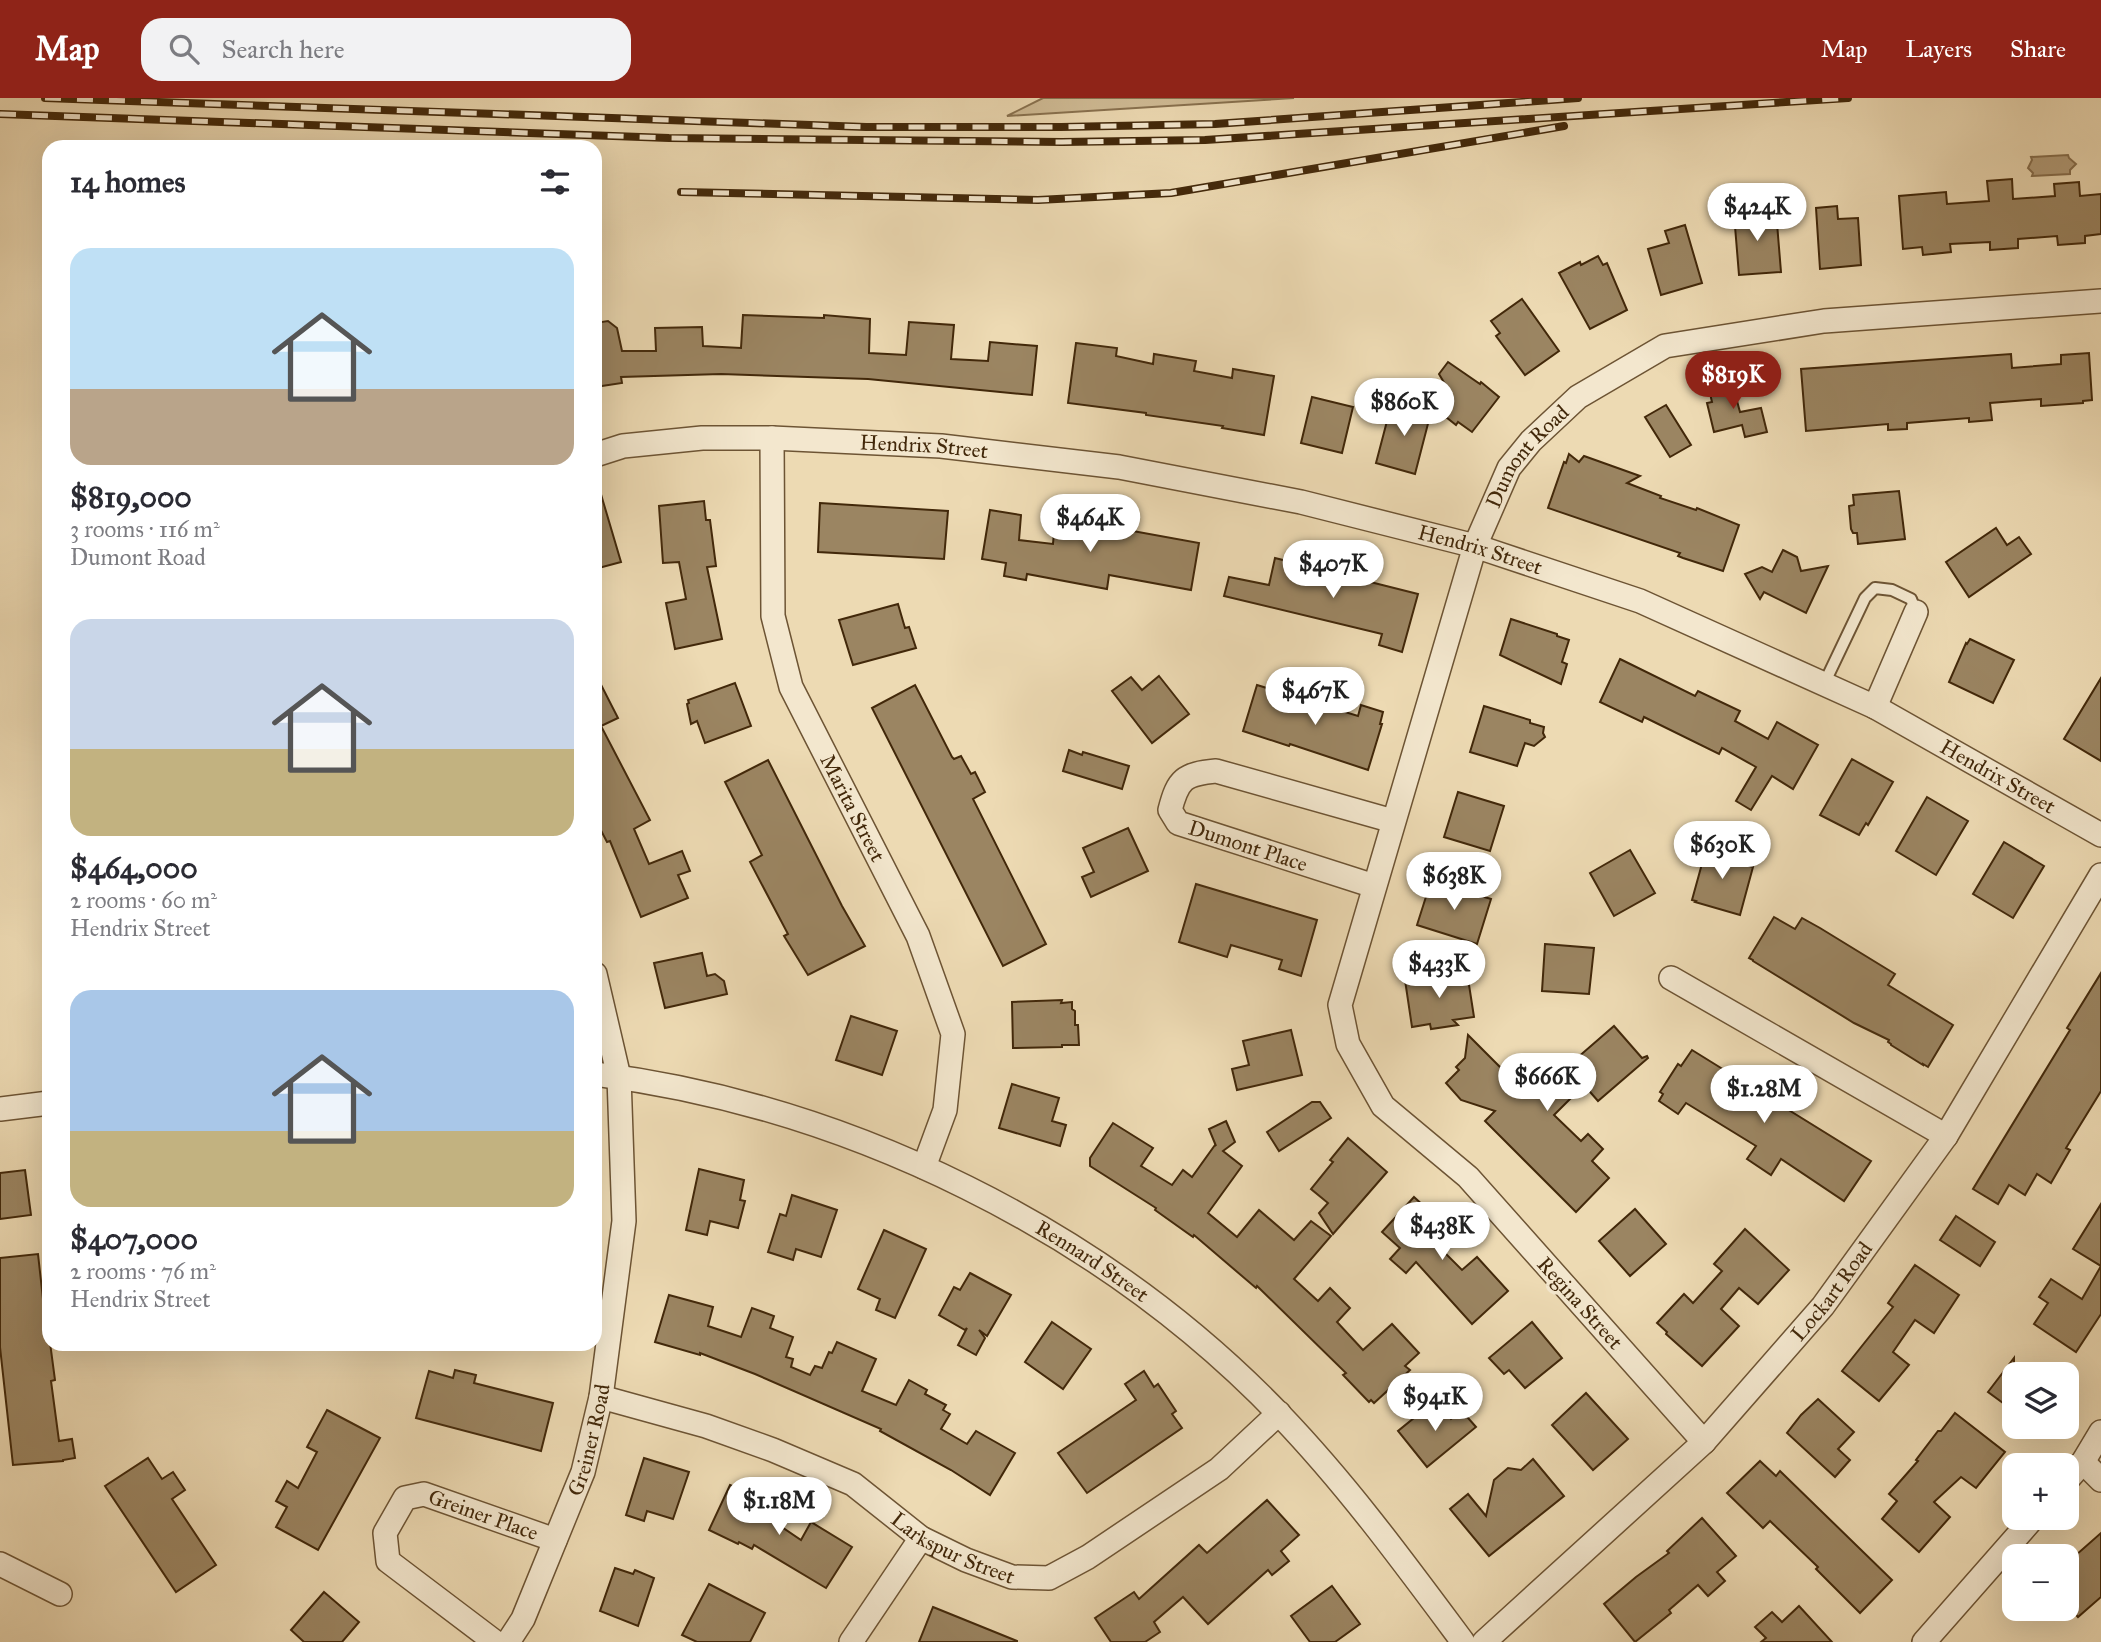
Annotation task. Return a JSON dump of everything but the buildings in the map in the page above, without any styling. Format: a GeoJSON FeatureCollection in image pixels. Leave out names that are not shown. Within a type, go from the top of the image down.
{"type":"FeatureCollection","features":[{"type":"Feature","properties":{"kind":"street","name":"Dumont Road"},"geometry":{"type":"LineString","coordinates":[[1390,1111],[1383,1106],[1348,1044],[1340,1005],[1475,546],[1509,468],[1531,441],[1578,397],[1665,346],[1824,321],[2101,301]]}},
{"type":"Feature","properties":{"kind":"street","name":"Hendrix Street"},"geometry":{"type":"LineString","coordinates":[[602,453],[623,446],[702,438],[772,438],[940,446],[1118,467],[1301,502],[1475,546],[1640,601],[1875,707],[2101,835]]}},
{"type":"Feature","properties":{"kind":"street","name":"Marita Street"},"geometry":{"type":"LineString","coordinates":[[772,438],[773,616],[791,687],[918,936],[953,1034],[946,1110],[924,1167]]}},
{"type":"Feature","properties":{"kind":"street"},"geometry":{"type":"LineString","coordinates":[[1875,707],[1916,612]]}},
{"type":"Feature","properties":{"kind":"street","name":"Dumont Place"},"geometry":{"type":"LineString","coordinates":[[1374,886],[1178,823],[1170,810],[1175,788],[1193,773],[1216,771],[1393,821]]}},
{"type":"Feature","properties":{"kind":"street","name":"Lockart Road"},"geometry":{"type":"LineString","coordinates":[[1484,1642],[1704,1442],[1822,1307],[1946,1136],[2101,875]]}},
{"type":"Feature","properties":{"kind":"street"},"geometry":{"type":"LineString","coordinates":[[1671,978],[1946,1136]]}},
{"type":"Feature","properties":{"kind":"street","name":"Greiner Road"},"geometry":{"type":"LineString","coordinates":[[508,1642],[523,1619],[583,1472],[601,1397],[624,1221],[619,1077],[602,1004]]}},
{"type":"Feature","properties":{"kind":"street","name":"Rennard Street"},"geometry":{"type":"LineString","coordinates":[[602,1075],[696,1092],[803,1120],[866,1143],[924,1167],[1022,1216],[1095,1261],[1181,1324],[1279,1413],[1321,1458],[1463,1642]]}},
{"type":"Feature","properties":{"kind":"street"},"geometry":{"type":"LineString","coordinates":[[0,1109],[42,1104]]}},
{"type":"Feature","properties":{"kind":"street","name":"Regina Street"},"geometry":{"type":"LineString","coordinates":[[1390,1111],[1468,1177],[1704,1442]]}},
{"type":"Feature","properties":{"kind":"street","name":"Larkspur Street"},"geometry":{"type":"LineString","coordinates":[[601,1397],[706,1426],[773,1450],[853,1484],[921,1538],[966,1560],[1012,1577],[1049,1578],[1088,1557],[1219,1469],[1279,1413]]}},
{"type":"Feature","properties":{"kind":"street"},"geometry":{"type":"LineString","coordinates":[[2079,1466],[2101,1432]]}},
{"type":"Feature","properties":{"kind":"street"},"geometry":{"type":"LineString","coordinates":[[2083,1462],[2101,1480]]}},
{"type":"Feature","properties":{"kind":"street","name":"Greiner Place"},"geometry":{"type":"LineString","coordinates":[[495,1642],[388,1561],[385,1533],[405,1498],[425,1494],[555,1540]]}},
{"type":"Feature","properties":{"kind":"street"},"geometry":{"type":"LineString","coordinates":[[1924,1642],[2023,1530]]}},
{"type":"Feature","properties":{"kind":"street"},"geometry":{"type":"LineString","coordinates":[[851,1642],[921,1538]]}},
{"type":"Feature","properties":{"kind":"street"},"geometry":{"type":"LineString","coordinates":[[0,1564],[60,1594]]}},
{"type":"Feature","properties":{"kind":"lane"},"geometry":{"type":"LineString","coordinates":[[1824,684],[1865,598],[1875,588],[1892,590],[1911,599],[1916,612]]}},
{"type":"Feature","properties":{"kind":"shaded area"},"geometry":{"type":"Polygon","coordinates":[[[1043,98],[1294,98],[1007,116],[1043,98]]]}},
{"type":"Feature","properties":{"kind":"shaded area"},"geometry":{"type":"Polygon","coordinates":[[[2068,155],[2076,164],[2070,174],[2032,176],[2033,173],[2028,168],[2031,157],[2068,155]]]}},
{"type":"Feature","properties":{"kind":"railway"},"geometry":{"type":"LineString","coordinates":[[45,98],[866,127],[1215,124],[1578,98]]}},
{"type":"Feature","properties":{"kind":"railway"},"geometry":{"type":"LineString","coordinates":[[0,114],[669,138],[1062,142],[1205,140],[1848,98]]}},
{"type":"Feature","properties":{"kind":"railway"},"geometry":{"type":"LineString","coordinates":[[681,192],[1038,200],[1171,193],[1564,126]]}}]}
